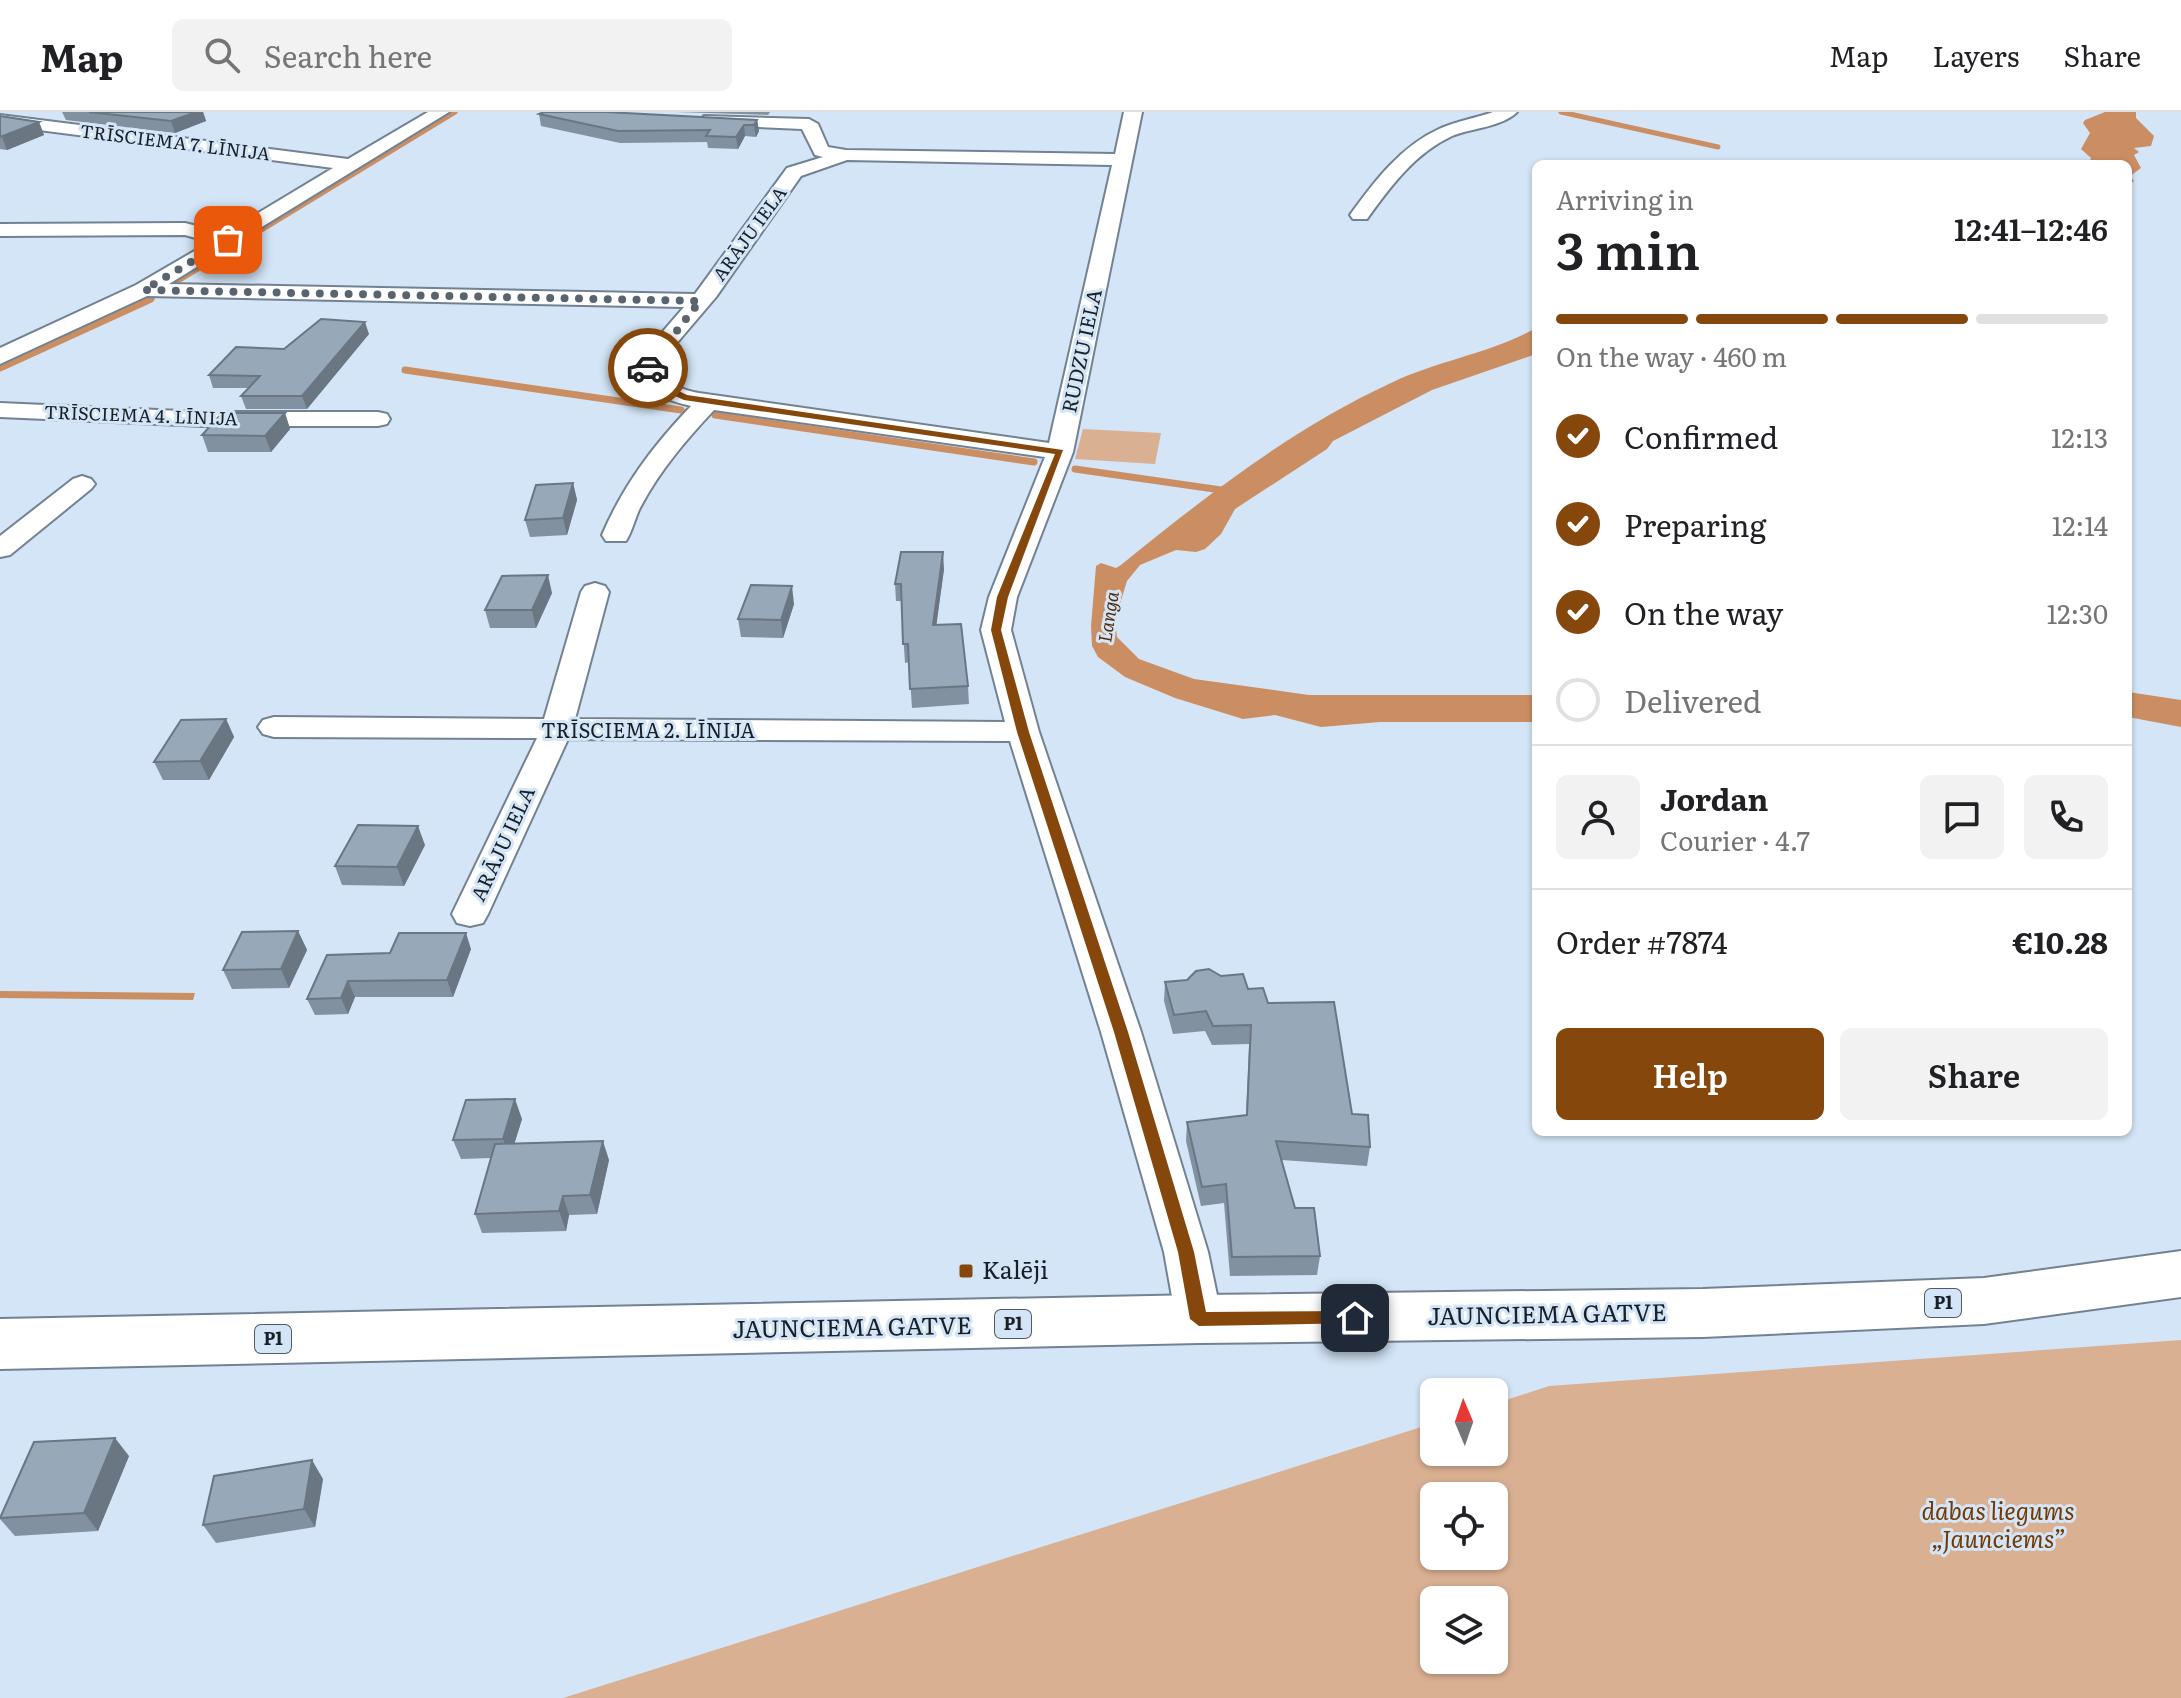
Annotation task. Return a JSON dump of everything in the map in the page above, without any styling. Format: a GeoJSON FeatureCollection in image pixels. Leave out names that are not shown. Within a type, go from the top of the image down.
{"type":"FeatureCollection","features":[{"type":"Feature","properties":{"kind":"main road","name":"JAUNCIEMA GATVE"},"geometry":{"type":"LineString","coordinates":[[0,1344],[1199,1319],[1703,1313],[1984,1301],[2181,1274]]}},
{"type":"Feature","properties":{"kind":"street"},"geometry":{"type":"LineString","coordinates":[[0,120],[38,112]]}},
{"type":"Feature","properties":{"kind":"street"},"geometry":{"type":"LineString","coordinates":[[0,357],[144,290],[440,112]]}},
{"type":"Feature","properties":{"kind":"street","name":"RUDZU IELA"},"geometry":{"type":"LineString","coordinates":[[1133,112],[1060,452],[998,613],[996,630],[1023,732],[1163,1173],[1186,1252],[1199,1319]]}},
{"type":"Feature","properties":{"kind":"street"},"geometry":{"type":"LineString","coordinates":[[1360,215],[1382,185],[1426,144],[1446,132],[1508,112]]}},
{"type":"Feature","properties":{"kind":"street","name":"TRĪSCIEMA 7. LĪNIJA"},"geometry":{"type":"LineString","coordinates":[[0,120],[350,165]]}},
{"type":"Feature","properties":{"kind":"street"},"geometry":{"type":"LineString","coordinates":[[695,120],[809,124],[816,132],[816,144],[821,151],[846,155]]}},
{"type":"Feature","properties":{"kind":"street","name":"ARĀJU IELA"},"geometry":{"type":"LineString","coordinates":[[1060,452],[708,402],[665,390],[652,382],[647,370],[654,356],[700,301],[794,172],[846,155],[1123,160]]}},
{"type":"Feature","properties":{"kind":"street"},"geometry":{"type":"LineString","coordinates":[[0,230],[185,229],[228,240]]}},
{"type":"Feature","properties":{"kind":"street"},"geometry":{"type":"LineString","coordinates":[[144,290],[700,301]]}},
{"type":"Feature","properties":{"kind":"street"},"geometry":{"type":"LineString","coordinates":[[616,535],[627,508],[661,452],[708,402]]}},
{"type":"Feature","properties":{"kind":"street","name":"TRĪSCIEMA 4. LĪNIJA"},"geometry":{"type":"LineString","coordinates":[[0,410],[204,419],[378,419]]}},
{"type":"Feature","properties":{"kind":"street"},"geometry":{"type":"LineString","coordinates":[[0,549],[82,484]]}},
{"type":"Feature","properties":{"kind":"street","name":"ARĀJU IELA"},"geometry":{"type":"LineString","coordinates":[[470,914],[556,731],[595,592]]}},
{"type":"Feature","properties":{"kind":"street","name":"TRĪSCIEMA 2. LĪNIJA"},"geometry":{"type":"LineString","coordinates":[[274,727],[1023,732]]}},
{"type":"Feature","properties":{"kind":"green space"},"geometry":{"type":"Polygon","coordinates":[[[1083,429],[1161,433],[1155,464],[1075,459],[1083,429]]]}},
{"type":"Feature","properties":{"kind":"green space","name":"dabas liegums „Jaunciems”"},"geometry":{"type":"Polygon","coordinates":[[[2181,1340],[2181,1698],[563,1698],[1420,1427],[1420,1466],[1508,1466],[1508,1399],[1549,1386],[2181,1340]]]}},
{"type":"Feature","properties":{"kind":"water"},"geometry":{"type":"Polygon","coordinates":[[[2105,112],[2136,112],[2136,118],[2154,136],[2151,146],[2134,148],[2139,152],[2134,155],[2141,168],[2132,175],[2132,160],[2090,160],[2081,149],[2090,133],[2083,123],[2105,112]]]}},
{"type":"Feature","properties":{"kind":"water","name":"Langa"},"geometry":{"type":"Polygon","coordinates":[[[1532,330],[1532,355],[1432,390],[1333,441],[1327,449],[1235,509],[1221,534],[1205,549],[1196,552],[1176,550],[1140,565],[1127,581],[1115,620],[1117,637],[1139,659],[1194,679],[1309,695],[1532,695],[1532,722],[1380,722],[1321,727],[1275,715],[1243,719],[1175,698],[1125,677],[1098,657],[1092,646],[1091,626],[1096,566],[1101,563],[1116,568],[1121,565],[1251,465],[1356,400],[1411,374],[1532,330]]]}},
{"type":"Feature","properties":{"kind":"water"},"geometry":{"type":"Polygon","coordinates":[[[2132,693],[2181,700],[2181,727],[2132,718],[2132,693]]]}},
{"type":"Feature","properties":{"kind":"water"},"geometry":{"type":"Polygon","coordinates":[[[0,991],[195,993],[193,1000],[0,998],[0,991]]]}},
{"type":"Feature","properties":{"kind":"building"},"geometry":{"type":"Polygon","coordinates":[[[89,112],[196,112],[171,121],[89,112]]]}},
{"type":"Feature","properties":{"kind":"building"},"geometry":{"type":"Polygon","coordinates":[[[539,114],[757,120],[754,125],[744,125],[736,137],[706,136],[710,130],[618,131],[539,114]]]}},
{"type":"Feature","properties":{"kind":"building"},"geometry":{"type":"Polygon","coordinates":[[[0,116],[39,122],[0,137],[0,116]]]}},
{"type":"Feature","properties":{"kind":"building"},"geometry":{"type":"Polygon","coordinates":[[[321,319],[365,322],[302,396],[241,396],[260,376],[209,375],[236,347],[284,349],[321,319]]]}},
{"type":"Feature","properties":{"kind":"building"},"geometry":{"type":"Polygon","coordinates":[[[222,413],[285,413],[265,436],[202,435],[222,413]]]}},
{"type":"Feature","properties":{"kind":"building"},"geometry":{"type":"Polygon","coordinates":[[[573,483],[563,518],[525,520],[536,485],[573,483]]]}},
{"type":"Feature","properties":{"kind":"building"},"geometry":{"type":"Polygon","coordinates":[[[901,552],[943,552],[933,625],[961,624],[968,686],[910,689],[908,644],[903,644],[901,584],[895,584],[901,552]]]}},
{"type":"Feature","properties":{"kind":"building"},"geometry":{"type":"Polygon","coordinates":[[[548,575],[532,610],[485,610],[502,576],[548,575]]]}},
{"type":"Feature","properties":{"kind":"building"},"geometry":{"type":"Polygon","coordinates":[[[751,585],[792,586],[781,620],[738,619],[751,585]]]}},
{"type":"Feature","properties":{"kind":"building"},"geometry":{"type":"Polygon","coordinates":[[[226,719],[200,761],[154,762],[181,720],[226,719]]]}},
{"type":"Feature","properties":{"kind":"building"},"geometry":{"type":"Polygon","coordinates":[[[358,825],[418,826],[397,867],[335,866],[358,825]]]}},
{"type":"Feature","properties":{"kind":"building"},"geometry":{"type":"Polygon","coordinates":[[[298,931],[281,969],[223,970],[242,932],[298,931]]]}},
{"type":"Feature","properties":{"kind":"building"},"geometry":{"type":"Polygon","coordinates":[[[399,933],[466,933],[447,980],[348,981],[341,998],[307,999],[327,955],[390,953],[399,933]]]}},
{"type":"Feature","properties":{"kind":"building"},"geometry":{"type":"Polygon","coordinates":[[[1209,969],[1221,976],[1243,974],[1248,989],[1263,988],[1268,1003],[1334,1002],[1352,1114],[1368,1115],[1370,1147],[1276,1141],[1295,1208],[1314,1208],[1320,1256],[1232,1257],[1226,1184],[1202,1187],[1187,1122],[1247,1115],[1251,1025],[1213,1026],[1206,1011],[1174,1015],[1165,982],[1187,980],[1196,971],[1209,969]]]}},
{"type":"Feature","properties":{"kind":"building"},"geometry":{"type":"Polygon","coordinates":[[[515,1099],[503,1139],[453,1140],[466,1100],[515,1099]]]}},
{"type":"Feature","properties":{"kind":"building"},"geometry":{"type":"Polygon","coordinates":[[[603,1141],[590,1195],[563,1196],[559,1211],[475,1214],[495,1144],[603,1141]]]}},
{"type":"Feature","properties":{"kind":"building"},"geometry":{"type":"Polygon","coordinates":[[[115,1438],[84,1513],[0,1518],[34,1442],[115,1438]]]}},
{"type":"Feature","properties":{"kind":"building"},"geometry":{"type":"Polygon","coordinates":[[[312,1460],[304,1509],[203,1525],[214,1476],[312,1460]]]}},
{"type":"Feature","properties":{"kind":"waterway"},"geometry":{"type":"LineString","coordinates":[[173,284],[455,112]]}},
{"type":"Feature","properties":{"kind":"waterway"},"geometry":{"type":"LineString","coordinates":[[1561,112],[1718,147]]}},
{"type":"Feature","properties":{"kind":"waterway"},"geometry":{"type":"LineString","coordinates":[[0,368],[151,299],[147,301]]}},
{"type":"Feature","properties":{"kind":"waterway"},"geometry":{"type":"LineString","coordinates":[[405,370],[681,410]]}},
{"type":"Feature","properties":{"kind":"waterway"},"geometry":{"type":"LineString","coordinates":[[715,415],[1034,462]]}},
{"type":"Feature","properties":{"kind":"waterway"},"geometry":{"type":"LineString","coordinates":[[1075,469],[1228,491]]}},
{"type":"Feature","properties":{"kind":"way so far"},"geometry":{"type":"LineString","coordinates":[[228,240],[144,290],[700,301],[654,356],[648,368]]}},
{"type":"Feature","properties":{"kind":"place","name":"Kalēji"},"geometry":{"type":"Point","coordinates":[966,1271]}},
{"type":"Feature","properties":{"kind":"route"},"geometry":{"type":"LineString","coordinates":[[648,368],[652,382],[684,398],[1060,452],[1003,597],[996,630],[1023,732],[1121,1032],[1186,1252],[1199,1319],[1355,1318]]}}]}
